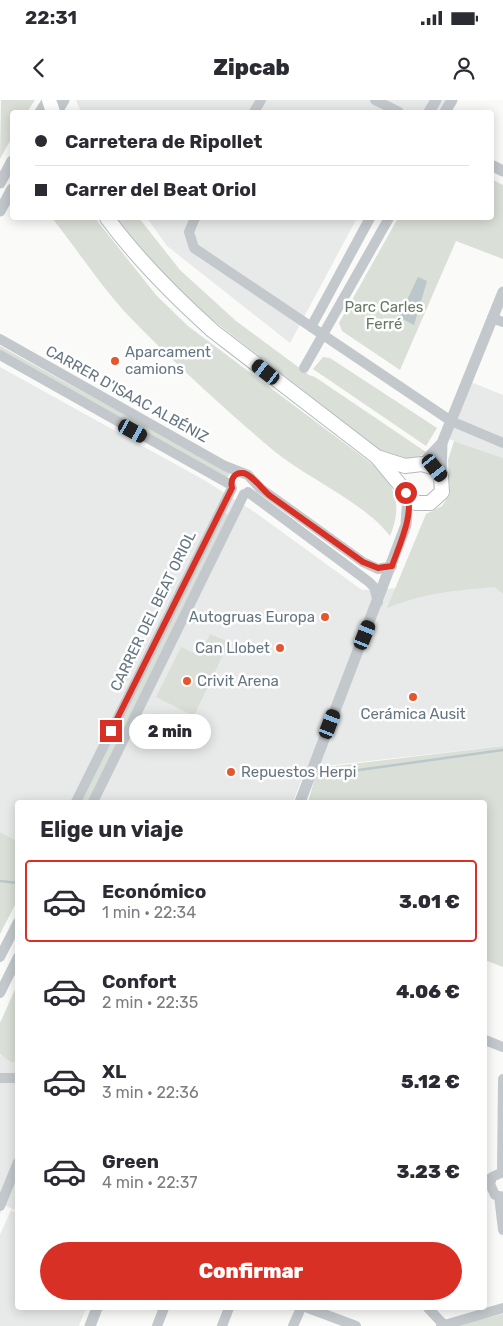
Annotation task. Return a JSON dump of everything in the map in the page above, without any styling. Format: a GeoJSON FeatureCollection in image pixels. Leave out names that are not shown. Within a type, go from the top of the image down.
{"type":"FeatureCollection","features":[{"type":"Feature","properties":{"kind":"main road"},"geometry":{"type":"LineString","coordinates":[[109,220],[132,251],[212,331],[377,457],[415,503],[422,504],[437,499],[443,484],[441,476],[435,468],[392,463],[377,457]]}},
{"type":"Feature","properties":{"kind":"main road"},"geometry":{"type":"LineString","coordinates":[[406,491],[406,474],[418,465]]}},
{"type":"Feature","properties":{"kind":"street"},"geometry":{"type":"LineString","coordinates":[[375,100],[396,110]]}},
{"type":"Feature","properties":{"kind":"street"},"geometry":{"type":"LineString","coordinates":[[0,182],[10,164]]}},
{"type":"Feature","properties":{"kind":"street"},"geometry":{"type":"LineString","coordinates":[[0,211],[10,193]]}},
{"type":"Feature","properties":{"kind":"street"},"geometry":{"type":"LineString","coordinates":[[195,220],[189,232],[194,248],[450,421],[503,443]]}},
{"type":"Feature","properties":{"kind":"street"},"geometry":{"type":"LineString","coordinates":[[311,327],[369,220]]}},
{"type":"Feature","properties":{"kind":"street"},"geometry":{"type":"LineString","coordinates":[[304,368],[388,220]]}},
{"type":"Feature","properties":{"kind":"street"},"geometry":{"type":"LineString","coordinates":[[441,476],[442,443],[503,292]]}},
{"type":"Feature","properties":{"kind":"street"},"geometry":{"type":"LineString","coordinates":[[492,318],[503,322]]}},
{"type":"Feature","properties":{"kind":"street","name":"CARRER D'ISAAC ALBÉNIZ"},"geometry":{"type":"LineString","coordinates":[[0,339],[239,473],[246,474],[260,488],[363,562],[378,568],[392,566]]}},
{"type":"Feature","properties":{"kind":"street","name":"CARRER D'ISAAC ALBÉNIZ"},"geometry":{"type":"LineString","coordinates":[[0,356],[231,487],[235,493],[246,493],[369,582],[374,587],[378,602]]}},
{"type":"Feature","properties":{"kind":"street"},"geometry":{"type":"LineString","coordinates":[[418,465],[442,443]]}},
{"type":"Feature","properties":{"kind":"street"},"geometry":{"type":"LineString","coordinates":[[231,487],[233,478],[239,473]]}},
{"type":"Feature","properties":{"kind":"street"},"geometry":{"type":"LineString","coordinates":[[246,493],[252,488],[251,479]]}},
{"type":"Feature","properties":{"kind":"street","name":"CARRER DEL BEAT ORIOL"},"geometry":{"type":"LineString","coordinates":[[77,800],[231,487]]}},
{"type":"Feature","properties":{"kind":"street"},"geometry":{"type":"LineString","coordinates":[[406,491],[406,525]]}},
{"type":"Feature","properties":{"kind":"street","name":"CARRER DEL BEAT ORIOL"},"geometry":{"type":"LineString","coordinates":[[94,800],[246,493]]}},
{"type":"Feature","properties":{"kind":"street"},"geometry":{"type":"LineString","coordinates":[[301,800],[392,566],[406,525],[422,504]]}},
{"type":"Feature","properties":{"kind":"street"},"geometry":{"type":"LineString","coordinates":[[0,957],[15,928]]}},
{"type":"Feature","properties":{"kind":"street"},"geometry":{"type":"LineString","coordinates":[[0,993],[15,963]]}},
{"type":"Feature","properties":{"kind":"street"},"geometry":{"type":"LineString","coordinates":[[487,1041],[503,1047]]}},
{"type":"Feature","properties":{"kind":"street"},"geometry":{"type":"LineString","coordinates":[[0,1073],[15,1077]]}},
{"type":"Feature","properties":{"kind":"street"},"geometry":{"type":"LineString","coordinates":[[0,1078],[15,1078]]}},
{"type":"Feature","properties":{"kind":"street"},"geometry":{"type":"LineString","coordinates":[[503,1079],[503,1172],[487,1180],[492,1191],[501,1196],[503,1230]]}},
{"type":"Feature","properties":{"kind":"street"},"geometry":{"type":"LineString","coordinates":[[0,1206],[15,1169]]}},
{"type":"Feature","properties":{"kind":"street"},"geometry":{"type":"LineString","coordinates":[[430,1310],[442,1325],[503,1308]]}},
{"type":"Feature","properties":{"kind":"street"},"geometry":{"type":"LineString","coordinates":[[90,1326],[97,1310]]}},
{"type":"Feature","properties":{"kind":"street"},"geometry":{"type":"LineString","coordinates":[[156,1326],[163,1310]]}},
{"type":"Feature","properties":{"kind":"street"},"geometry":{"type":"LineString","coordinates":[[222,1326],[228,1310]]}},
{"type":"Feature","properties":{"kind":"street"},"geometry":{"type":"LineString","coordinates":[[293,1326],[300,1310]]}},
{"type":"Feature","properties":{"kind":"street"},"geometry":{"type":"LineString","coordinates":[[313,1310],[356,1326]]}},
{"type":"Feature","properties":{"kind":"shaded area"},"geometry":{"type":"Polygon","coordinates":[[[76,100],[447,100],[440,110],[80,110],[76,100]]]}},
{"type":"Feature","properties":{"kind":"shaded area"},"geometry":{"type":"Polygon","coordinates":[[[148,220],[356,220],[290,343],[167,246],[148,220]]]}},
{"type":"Feature","properties":{"kind":"shaded area"},"geometry":{"type":"Polygon","coordinates":[[[418,277],[427,281],[414,325],[399,317],[418,277]]]}},
{"type":"Feature","properties":{"kind":"shaded area"},"geometry":{"type":"Polygon","coordinates":[[[0,367],[204,480],[256,513],[362,590],[499,583],[503,589],[503,746],[306,768],[294,800],[15,800],[15,840],[0,832],[0,367]]]}},
{"type":"Feature","properties":{"kind":"shaded area"},"geometry":{"type":"Polygon","coordinates":[[[471,382],[503,395],[503,458],[449,439],[471,382]]]}},
{"type":"Feature","properties":{"kind":"shaded area"},"geometry":{"type":"Polygon","coordinates":[[[0,1055],[15,1057],[15,1210],[4,1205],[0,1214],[0,1055]]]}},
{"type":"Feature","properties":{"kind":"shaded area"},"geometry":{"type":"Polygon","coordinates":[[[11,1210],[15,1212],[15,1310],[85,1310],[79,1326],[0,1326],[0,1235],[11,1210]]]}},
{"type":"Feature","properties":{"kind":"green space"},"geometry":{"type":"Polygon","coordinates":[[[1,100],[35,100],[28,110],[10,110],[10,141],[0,159],[1,100]]]}},
{"type":"Feature","properties":{"kind":"green space","name":"Parc Carles Ferré"},"geometry":{"type":"Polygon","coordinates":[[[494,180],[503,185],[503,259],[456,241],[400,370],[342,331],[339,323],[397,220],[494,220],[494,180]]]}},
{"type":"Feature","properties":{"kind":"green space"},"geometry":{"type":"Polygon","coordinates":[[[54,220],[97,220],[156,295],[188,326],[375,466],[393,490],[395,498],[396,516],[390,536],[379,524],[351,502],[274,451],[197,383],[124,311],[54,220]]]}},
{"type":"Feature","properties":{"kind":"green space"},"geometry":{"type":"Polygon","coordinates":[[[117,220],[141,220],[180,270],[236,321],[309,375],[315,377],[426,452],[414,458],[404,459],[381,451],[191,303],[129,236],[117,220]]]}},
{"type":"Feature","properties":{"kind":"green space"},"geometry":{"type":"Polygon","coordinates":[[[0,346],[230,473],[226,481],[0,353],[0,346]]]}},
{"type":"Feature","properties":{"kind":"green space"},"geometry":{"type":"Polygon","coordinates":[[[323,357],[330,358],[437,428],[426,446],[313,369],[323,357]]]}},
{"type":"Feature","properties":{"kind":"green space"},"geometry":{"type":"Polygon","coordinates":[[[454,441],[503,458],[503,594],[495,587],[453,591],[414,599],[387,608],[426,514],[442,506],[450,494],[448,460],[454,441]]]}},
{"type":"Feature","properties":{"kind":"green space"},"geometry":{"type":"Polygon","coordinates":[[[224,513],[229,515],[89,800],[83,800],[224,513]]]}},
{"type":"Feature","properties":{"kind":"green space","name":"Crivit Arena"},"geometry":{"type":"Polygon","coordinates":[[[210,634],[229,642],[194,716],[156,697],[181,647],[200,656],[210,634]]]}},
{"type":"Feature","properties":{"kind":"green space"},"geometry":{"type":"Polygon","coordinates":[[[503,746],[503,967],[487,961],[487,800],[309,800],[318,768],[503,746]]]}},
{"type":"Feature","properties":{"kind":"green space"},"geometry":{"type":"Polygon","coordinates":[[[0,832],[15,840],[15,905],[0,934],[0,832]]]}},
{"type":"Feature","properties":{"kind":"green space"},"geometry":{"type":"Polygon","coordinates":[[[15,989],[15,1062],[11,1062],[0,1054],[0,1023],[15,989]]]}},
{"type":"Feature","properties":{"kind":"green space"},"geometry":{"type":"Polygon","coordinates":[[[503,1314],[503,1326],[456,1326],[457,1325],[503,1314]]]}},
{"type":"Feature","properties":{"kind":"waterway"},"geometry":{"type":"LineString","coordinates":[[323,775],[503,750]]}},
{"type":"Feature","properties":{"kind":"waterway"},"geometry":{"type":"LineString","coordinates":[[0,881],[15,883]]}},
{"type":"Feature","properties":{"kind":"place","name":"Aparcament camions"},"geometry":{"type":"Point","coordinates":[115,361]}},
{"type":"Feature","properties":{"kind":"place","name":"Autogruas Europa"},"geometry":{"type":"Point","coordinates":[325,617]}},
{"type":"Feature","properties":{"kind":"place","name":"Can Llobet"},"geometry":{"type":"Point","coordinates":[280,648]}},
{"type":"Feature","properties":{"kind":"place","name":"Crivit Arena"},"geometry":{"type":"Point","coordinates":[187,681]}},
{"type":"Feature","properties":{"kind":"place","name":"Cerámica Ausit"},"geometry":{"type":"Point","coordinates":[413,697]}},
{"type":"Feature","properties":{"kind":"place","name":"Repuestos Herpi"},"geometry":{"type":"Point","coordinates":[231,772]}},
{"type":"Feature","properties":{"kind":"route"},"geometry":{"type":"LineString","coordinates":[[111,731],[232,488],[231,480],[234,476],[242,473],[248,475],[272,497],[363,562],[378,568],[392,566],[406,525],[408,496],[406,493]]}}]}
